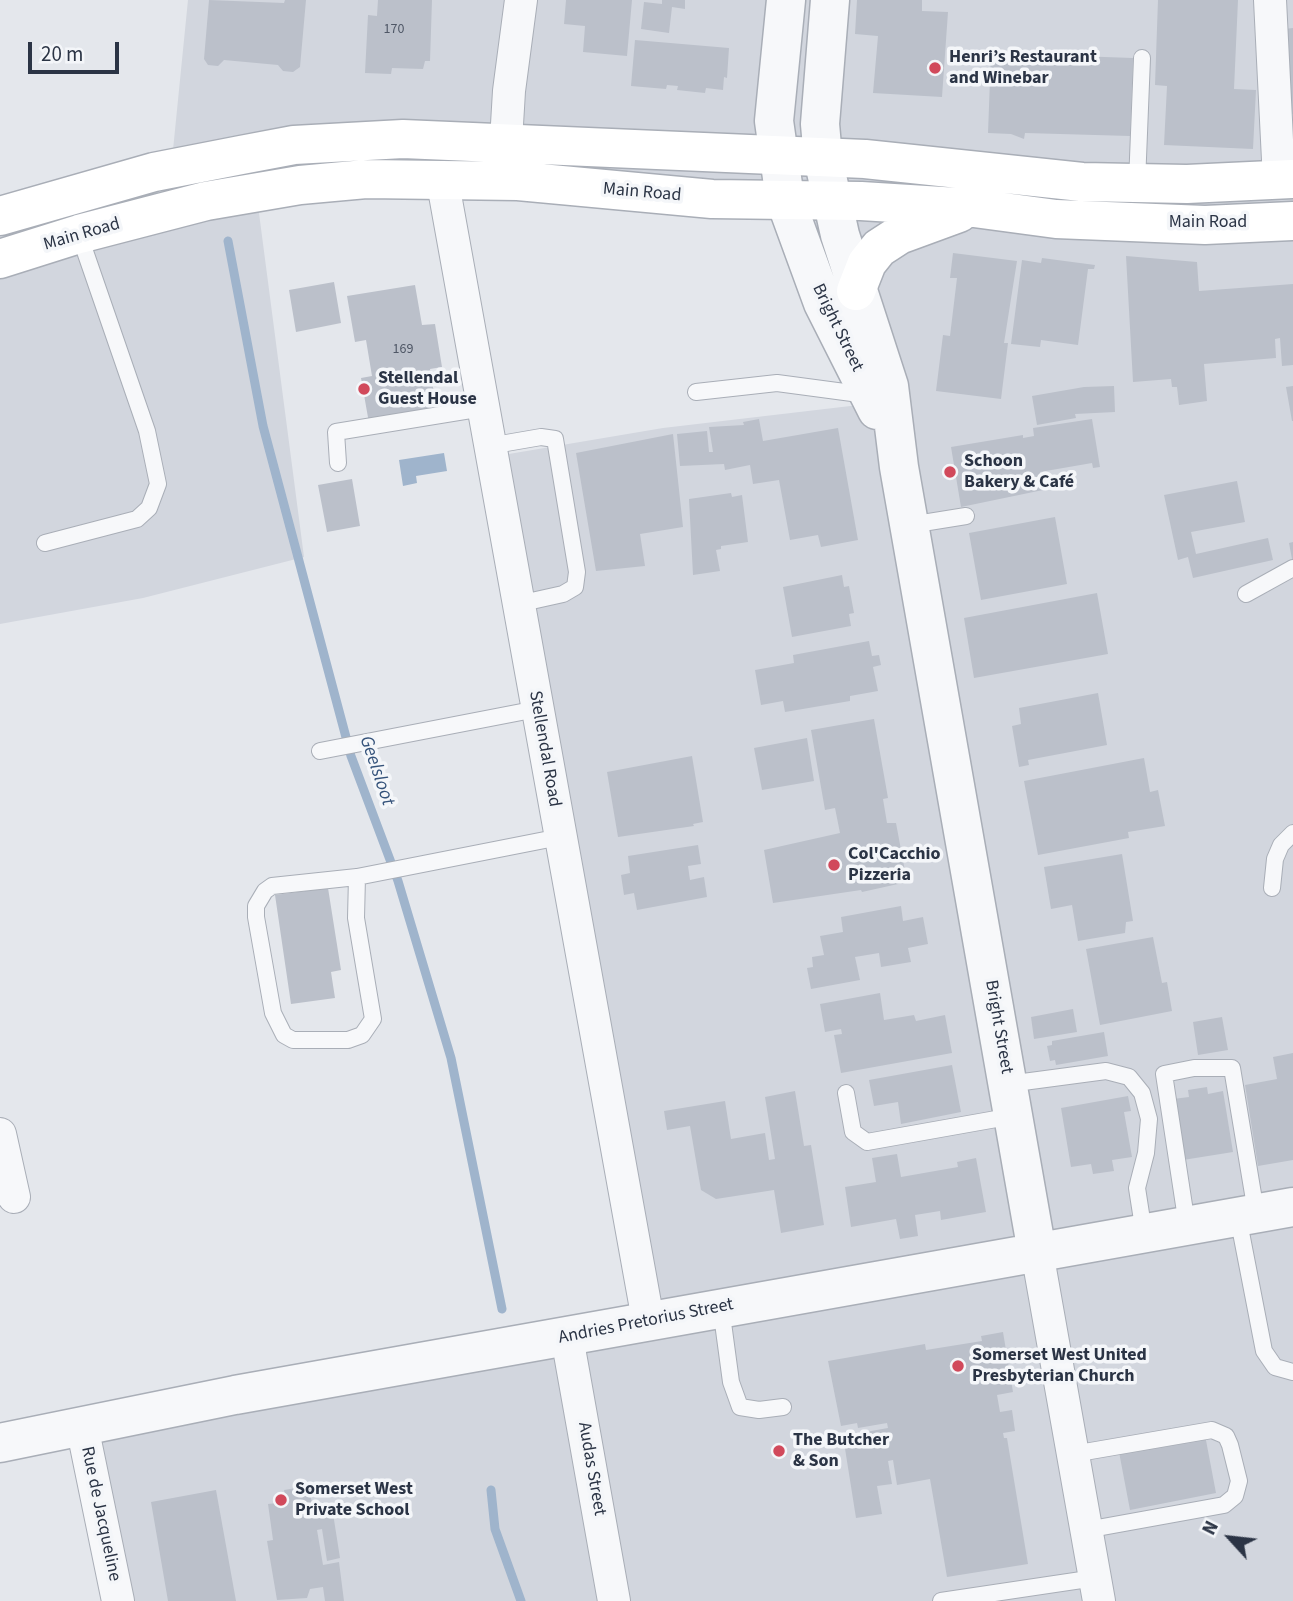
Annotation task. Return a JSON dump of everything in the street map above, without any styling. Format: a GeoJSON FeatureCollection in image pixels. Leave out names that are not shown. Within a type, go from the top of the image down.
{"type":"FeatureCollection","features":[{"type":"Feature","properties":{"kind":"main road"},"geometry":{"type":"LineString","coordinates":[[0,216],[153,172],[295,145],[403,139],[506,141],[823,158],[1082,182],[1286,179]]}},
{"type":"Feature","properties":{"kind":"main road","name":"Main Road"},"geometry":{"type":"LineString","coordinates":[[0,260],[79,234],[206,201],[300,185],[366,179],[518,181],[712,199],[830,200],[974,208],[1056,219],[1191,225],[1293,221]]}},
{"type":"Feature","properties":{"kind":"main road"},"geometry":{"type":"LineString","coordinates":[[856,291],[867,263],[879,248],[899,235],[974,208]]}},
{"type":"Feature","properties":{"kind":"street"},"geometry":{"type":"LineString","coordinates":[[506,141],[521,0]]}},
{"type":"Feature","properties":{"kind":"street","name":"Bright Street"},"geometry":{"type":"LineString","coordinates":[[786,0],[774,121],[785,199],[818,291],[897,454]]}},
{"type":"Feature","properties":{"kind":"street","name":"Bright Street"},"geometry":{"type":"LineString","coordinates":[[830,0],[820,124],[830,200],[856,291],[889,386],[897,454],[1097,1589]]}},
{"type":"Feature","properties":{"kind":"street"},"geometry":{"type":"LineString","coordinates":[[1270,0],[1286,179]]}},
{"type":"Feature","properties":{"kind":"street","name":"Stellendal Road"},"geometry":{"type":"LineString","coordinates":[[442,178],[648,1320]]}},
{"type":"Feature","properties":{"kind":"street"},"geometry":{"type":"LineString","coordinates":[[0,1134],[14,1197]]}},
{"type":"Feature","properties":{"kind":"street","name":"Andries Pretorius Street"},"geometry":{"type":"LineString","coordinates":[[0,1443],[248,1393],[1293,1207]]}},
{"type":"Feature","properties":{"kind":"street","name":"Audas Street"},"geometry":{"type":"LineString","coordinates":[[567,1337],[614,1601]]}},
{"type":"Feature","properties":{"kind":"street","name":"Rue de Jacqueline"},"geometry":{"type":"LineString","coordinates":[[82,1426],[118,1601]]}},
{"type":"Feature","properties":{"kind":"lane"},"geometry":{"type":"LineString","coordinates":[[1136,183],[1142,58]]}},
{"type":"Feature","properties":{"kind":"lane"},"geometry":{"type":"LineString","coordinates":[[45,542],[137,519],[149,508],[158,484],[147,431],[79,234]]}},
{"type":"Feature","properties":{"kind":"lane"},"geometry":{"type":"LineString","coordinates":[[696,391],[776,383],[870,396]]}},
{"type":"Feature","properties":{"kind":"lane"},"geometry":{"type":"LineString","coordinates":[[338,463],[336,432],[483,408]]}},
{"type":"Feature","properties":{"kind":"lane"},"geometry":{"type":"LineString","coordinates":[[489,446],[541,437],[555,439],[577,572],[575,587],[563,594],[518,604]]}},
{"type":"Feature","properties":{"kind":"lane"},"geometry":{"type":"LineString","coordinates":[[910,525],[966,516]]}},
{"type":"Feature","properties":{"kind":"lane"},"geometry":{"type":"LineString","coordinates":[[1246,594],[1293,568]]}},
{"type":"Feature","properties":{"kind":"lane"},"geometry":{"type":"LineString","coordinates":[[320,751],[537,709]]}},
{"type":"Feature","properties":{"kind":"lane"},"geometry":{"type":"LineString","coordinates":[[1272,888],[1275,859],[1281,845],[1293,833]]}},
{"type":"Feature","properties":{"kind":"lane"},"geometry":{"type":"LineString","coordinates":[[357,877],[356,918],[373,1019],[362,1035],[348,1040],[293,1040],[284,1035],[273,1013],[256,917],[260,897],[272,886],[357,877],[560,836]]}},
{"type":"Feature","properties":{"kind":"lane"},"geometry":{"type":"LineString","coordinates":[[1187,1225],[1164,1074],[1184,1070],[1232,1068],[1264,1351],[1275,1367],[1293,1372]]}},
{"type":"Feature","properties":{"kind":"lane"},"geometry":{"type":"LineString","coordinates":[[846,1093],[853,1132],[867,1142],[1106,1071],[1129,1077],[1142,1093],[1149,1119],[1146,1153],[1137,1188],[1144,1233]]}},
{"type":"Feature","properties":{"kind":"lane"},"geometry":{"type":"LineString","coordinates":[[721,1308],[731,1382],[740,1407],[759,1410],[783,1407]]}},
{"type":"Feature","properties":{"kind":"lane"},"geometry":{"type":"LineString","coordinates":[[1073,1454],[1212,1430],[1226,1436],[1239,1481],[1235,1496],[1224,1505],[1086,1530]]}},
{"type":"Feature","properties":{"kind":"lane"},"geometry":{"type":"LineString","coordinates":[[941,1601],[1097,1589]]}},
{"type":"Feature","properties":{"kind":"shaded area"},"geometry":{"type":"Polygon","coordinates":[[[188,0],[1293,0],[1293,1601],[120,1601],[82,1426],[642,1321],[491,457],[663,428],[876,403],[790,186],[401,158],[356,159],[254,175],[304,557],[143,598],[0,624],[0,237],[76,212],[169,190],[188,0]]]}},
{"type":"Feature","properties":{"kind":"water"},"geometry":{"type":"Polygon","coordinates":[[[444,453],[447,471],[416,476],[417,483],[403,486],[399,460],[444,453]]]}},
{"type":"Feature","properties":{"kind":"building"},"geometry":{"type":"Polygon","coordinates":[[[209,0],[284,3],[285,0],[306,0],[300,67],[293,72],[283,71],[278,65],[224,60],[218,66],[208,65],[204,59],[209,0]]]}},
{"type":"Feature","properties":{"kind":"building"},"geometry":{"type":"Polygon","coordinates":[[[378,0],[432,0],[430,61],[425,61],[423,69],[392,68],[391,74],[365,73],[368,15],[377,16],[378,0]]]}},
{"type":"Feature","properties":{"kind":"building"},"geometry":{"type":"Polygon","coordinates":[[[566,0],[632,0],[627,56],[583,52],[585,26],[564,24],[566,0]]]}},
{"type":"Feature","properties":{"kind":"building"},"geometry":{"type":"Polygon","coordinates":[[[662,0],[685,0],[685,9],[672,7],[669,33],[641,29],[644,2],[662,4],[662,0]]]}},
{"type":"Feature","properties":{"kind":"building"},"geometry":{"type":"Polygon","coordinates":[[[857,0],[922,0],[922,11],[948,12],[942,97],[873,93],[878,36],[855,34],[857,0]]]}},
{"type":"Feature","properties":{"kind":"building"},"geometry":{"type":"Polygon","coordinates":[[[1158,0],[1238,0],[1234,89],[1256,90],[1253,149],[1164,145],[1167,86],[1155,85],[1158,0]]]}},
{"type":"Feature","properties":{"kind":"building"},"geometry":{"type":"Polygon","coordinates":[[[1293,28],[1293,114],[1291,114],[1284,29],[1293,28]]]}},
{"type":"Feature","properties":{"kind":"building"},"geometry":{"type":"Polygon","coordinates":[[[635,40],[729,48],[727,78],[724,77],[723,90],[706,88],[705,93],[677,90],[678,86],[667,85],[666,89],[631,86],[635,40]]]}},
{"type":"Feature","properties":{"kind":"building"},"geometry":{"type":"Polygon","coordinates":[[[991,53],[1133,58],[1130,136],[1025,133],[1024,139],[1011,134],[988,133],[991,53]]]}},
{"type":"Feature","properties":{"kind":"building"},"geometry":{"type":"Polygon","coordinates":[[[953,253],[1017,261],[1004,343],[1008,343],[1001,399],[936,391],[943,335],[950,336],[957,278],[950,278],[953,253]]]}},
{"type":"Feature","properties":{"kind":"building"},"geometry":{"type":"Polygon","coordinates":[[[1126,256],[1197,262],[1199,291],[1293,284],[1293,365],[1282,366],[1280,338],[1275,339],[1276,358],[1204,364],[1207,401],[1179,405],[1177,387],[1172,387],[1171,379],[1133,382],[1126,256]]]}},
{"type":"Feature","properties":{"kind":"building"},"geometry":{"type":"Polygon","coordinates":[[[1042,258],[1095,265],[1094,269],[1088,269],[1078,345],[1041,340],[1040,347],[1011,344],[1022,260],[1041,263],[1042,258]]]}},
{"type":"Feature","properties":{"kind":"building"},"geometry":{"type":"Polygon","coordinates":[[[334,282],[341,323],[296,332],[289,290],[334,282]]]}},
{"type":"Feature","properties":{"kind":"building","name":"Stellendal Guest House"},"geometry":{"type":"Polygon","coordinates":[[[415,285],[422,325],[435,324],[442,367],[430,369],[437,412],[369,423],[361,378],[372,376],[366,340],[355,342],[347,296],[415,285]]]}},
{"type":"Feature","properties":{"kind":"building"},"geometry":{"type":"Polygon","coordinates":[[[1114,386],[1115,412],[1075,414],[1076,418],[1037,425],[1032,396],[1084,387],[1114,386]]]}},
{"type":"Feature","properties":{"kind":"building"},"geometry":{"type":"Polygon","coordinates":[[[1293,386],[1293,421],[1292,421],[1286,387],[1293,386]]]}},
{"type":"Feature","properties":{"kind":"building"},"geometry":{"type":"Polygon","coordinates":[[[759,419],[763,441],[838,428],[858,540],[821,547],[818,535],[790,540],[779,480],[753,484],[750,465],[725,470],[724,464],[680,466],[677,434],[707,431],[709,452],[713,452],[709,427],[744,425],[743,422],[759,419]]]}},
{"type":"Feature","properties":{"kind":"building"},"geometry":{"type":"Polygon","coordinates":[[[1092,419],[1100,467],[1093,468],[1092,463],[1040,472],[1043,490],[961,507],[951,447],[1023,435],[1023,438],[1034,436],[1033,428],[1092,419]]]}},
{"type":"Feature","properties":{"kind":"building"},"geometry":{"type":"Polygon","coordinates":[[[673,434],[683,527],[640,534],[645,566],[596,571],[576,453],[673,434]]]}},
{"type":"Feature","properties":{"kind":"building"},"geometry":{"type":"Polygon","coordinates":[[[352,479],[360,526],[327,532],[318,485],[352,479]]]}},
{"type":"Feature","properties":{"kind":"building"},"geometry":{"type":"Polygon","coordinates":[[[1237,481],[1245,522],[1191,532],[1196,554],[1268,538],[1273,560],[1193,578],[1188,557],[1178,560],[1164,495],[1237,481]]]}},
{"type":"Feature","properties":{"kind":"building"},"geometry":{"type":"Polygon","coordinates":[[[731,493],[732,497],[742,495],[748,542],[721,546],[721,549],[716,550],[720,571],[693,575],[689,499],[731,493]]]}},
{"type":"Feature","properties":{"kind":"building"},"geometry":{"type":"Polygon","coordinates":[[[1055,517],[1067,584],[981,600],[969,533],[1055,517]]]}},
{"type":"Feature","properties":{"kind":"building"},"geometry":{"type":"Polygon","coordinates":[[[1293,542],[1293,559],[1292,559],[1289,543],[1293,542]]]}},
{"type":"Feature","properties":{"kind":"building"},"geometry":{"type":"Polygon","coordinates":[[[842,575],[844,587],[849,586],[854,613],[849,614],[851,626],[792,637],[783,587],[842,575]]]}},
{"type":"Feature","properties":{"kind":"building"},"geometry":{"type":"Polygon","coordinates":[[[1097,593],[1108,654],[974,678],[964,618],[1097,593]]]}},
{"type":"Feature","properties":{"kind":"building"},"geometry":{"type":"Polygon","coordinates":[[[869,641],[872,656],[879,655],[881,665],[873,667],[878,691],[850,696],[850,701],[785,712],[783,701],[761,705],[755,670],[794,663],[793,655],[869,641]]]}},
{"type":"Feature","properties":{"kind":"building"},"geometry":{"type":"Polygon","coordinates":[[[1098,693],[1107,745],[1028,760],[1029,765],[1019,767],[1012,726],[1021,724],[1019,708],[1098,693]]]}},
{"type":"Feature","properties":{"kind":"building"},"geometry":{"type":"Polygon","coordinates":[[[874,719],[888,798],[883,799],[887,823],[896,823],[907,882],[862,892],[861,890],[773,903],[764,850],[840,833],[835,808],[825,810],[811,730],[874,719]]]}},
{"type":"Feature","properties":{"kind":"building"},"geometry":{"type":"Polygon","coordinates":[[[807,738],[814,781],[762,790],[754,748],[807,738]]]}},
{"type":"Feature","properties":{"kind":"building"},"geometry":{"type":"Polygon","coordinates":[[[692,756],[703,822],[693,824],[694,826],[618,837],[607,772],[692,756]]]}},
{"type":"Feature","properties":{"kind":"building"},"geometry":{"type":"Polygon","coordinates":[[[1144,758],[1150,792],[1158,790],[1165,826],[1128,832],[1129,838],[1038,855],[1024,781],[1144,758]]]}},
{"type":"Feature","properties":{"kind":"building"},"geometry":{"type":"Polygon","coordinates":[[[698,845],[701,864],[688,866],[690,880],[704,877],[707,897],[637,910],[634,893],[624,895],[621,875],[630,873],[628,856],[698,845]]]}},
{"type":"Feature","properties":{"kind":"building"},"geometry":{"type":"Polygon","coordinates":[[[1122,854],[1133,921],[1126,922],[1125,933],[1078,941],[1072,905],[1051,909],[1044,867],[1122,854]]]}},
{"type":"Feature","properties":{"kind":"building"},"geometry":{"type":"Polygon","coordinates":[[[328,888],[341,970],[331,972],[335,998],[291,1004],[275,895],[328,888]]]}},
{"type":"Feature","properties":{"kind":"building"},"geometry":{"type":"Polygon","coordinates":[[[901,906],[903,921],[923,917],[928,944],[908,948],[911,962],[881,967],[879,953],[855,957],[860,980],[811,989],[807,968],[813,967],[812,957],[824,955],[820,936],[843,932],[841,917],[901,906]]]}},
{"type":"Feature","properties":{"kind":"building"},"geometry":{"type":"Polygon","coordinates":[[[1153,937],[1162,983],[1167,982],[1172,1011],[1100,1025],[1086,949],[1153,937]]]}},
{"type":"Feature","properties":{"kind":"building"},"geometry":{"type":"Polygon","coordinates":[[[880,993],[884,1020],[914,1015],[916,1021],[945,1015],[952,1053],[841,1073],[834,1035],[842,1034],[841,1029],[825,1032],[820,1004],[880,993]]]}},
{"type":"Feature","properties":{"kind":"building"},"geometry":{"type":"Polygon","coordinates":[[[1073,1009],[1077,1032],[1034,1039],[1031,1017],[1073,1009]]]}},
{"type":"Feature","properties":{"kind":"building"},"geometry":{"type":"Polygon","coordinates":[[[1222,1017],[1228,1050],[1198,1055],[1193,1022],[1222,1017]]]}},
{"type":"Feature","properties":{"kind":"building"},"geometry":{"type":"Polygon","coordinates":[[[1104,1032],[1108,1056],[1056,1065],[1055,1060],[1050,1061],[1047,1046],[1052,1045],[1052,1041],[1104,1032]]]}},
{"type":"Feature","properties":{"kind":"building"},"geometry":{"type":"Polygon","coordinates":[[[1293,1053],[1293,1160],[1258,1166],[1245,1085],[1277,1079],[1273,1057],[1293,1053]]]}},
{"type":"Feature","properties":{"kind":"building"},"geometry":{"type":"Polygon","coordinates":[[[952,1065],[961,1112],[901,1124],[898,1102],[874,1106],[869,1080],[952,1065]]]}},
{"type":"Feature","properties":{"kind":"building"},"geometry":{"type":"Polygon","coordinates":[[[1207,1087],[1208,1094],[1223,1091],[1233,1152],[1183,1160],[1173,1099],[1189,1097],[1188,1090],[1207,1087]]]}},
{"type":"Feature","properties":{"kind":"building"},"geometry":{"type":"Polygon","coordinates":[[[795,1091],[804,1146],[811,1145],[824,1225],[781,1233],[774,1190],[716,1199],[701,1190],[690,1126],[667,1130],[664,1111],[725,1101],[731,1139],[765,1133],[769,1160],[775,1159],[765,1097],[795,1091]]]}},
{"type":"Feature","properties":{"kind":"building"},"geometry":{"type":"Polygon","coordinates":[[[1128,1096],[1131,1111],[1124,1112],[1132,1157],[1112,1160],[1114,1171],[1093,1174],[1091,1164],[1071,1167],[1061,1108],[1128,1096]]]}},
{"type":"Feature","properties":{"kind":"building"},"geometry":{"type":"Polygon","coordinates":[[[897,1154],[901,1177],[958,1167],[957,1162],[976,1158],[986,1212],[941,1220],[940,1211],[915,1215],[918,1236],[900,1239],[896,1219],[851,1227],[845,1187],[876,1182],[872,1158],[897,1154]]]}},
{"type":"Feature","properties":{"kind":"building"},"geometry":{"type":"Polygon","coordinates":[[[1003,1332],[1013,1392],[997,1395],[1000,1412],[1012,1410],[1015,1431],[1003,1433],[1004,1438],[1007,1438],[1028,1564],[947,1577],[930,1479],[897,1485],[893,1460],[888,1461],[892,1484],[877,1486],[882,1514],[856,1518],[843,1436],[888,1428],[887,1423],[858,1428],[857,1423],[841,1426],[828,1361],[925,1344],[926,1350],[982,1341],[981,1336],[1003,1332]]]}},
{"type":"Feature","properties":{"kind":"building"},"geometry":{"type":"Polygon","coordinates":[[[1205,1435],[1216,1493],[1130,1510],[1119,1452],[1205,1435]]]}},
{"type":"Feature","properties":{"kind":"building"},"geometry":{"type":"Polygon","coordinates":[[[309,1486],[313,1510],[332,1507],[340,1558],[327,1561],[322,1529],[317,1530],[323,1565],[339,1562],[344,1601],[325,1601],[323,1587],[310,1589],[307,1598],[277,1600],[267,1541],[273,1540],[268,1504],[286,1502],[284,1490],[309,1486]]]}},
{"type":"Feature","properties":{"kind":"building"},"geometry":{"type":"Polygon","coordinates":[[[216,1490],[236,1601],[168,1601],[151,1502],[216,1490]]]}},
{"type":"Feature","properties":{"kind":"waterway","name":"Geelsloot"},"geometry":{"type":"LineString","coordinates":[[228,241],[263,426],[351,756],[398,881],[451,1058],[502,1309]]}},
{"type":"Feature","properties":{"kind":"waterway"},"geometry":{"type":"LineString","coordinates":[[491,1490],[495,1529],[521,1601]]}},
{"type":"Feature","properties":{"kind":"place","name":"Henri’s Restaurant and Winebar"},"geometry":{"type":"Point","coordinates":[935,68]}},
{"type":"Feature","properties":{"kind":"place","name":"Stellendal Guest House"},"geometry":{"type":"Point","coordinates":[364,389]}},
{"type":"Feature","properties":{"kind":"place","name":"Schoon Bakery & Café"},"geometry":{"type":"Point","coordinates":[950,472]}},
{"type":"Feature","properties":{"kind":"place","name":"Col'Cacchio Pizzeria"},"geometry":{"type":"Point","coordinates":[834,865]}},
{"type":"Feature","properties":{"kind":"place","name":"Somerset West United Presbyterian Church"},"geometry":{"type":"Point","coordinates":[958,1366]}},
{"type":"Feature","properties":{"kind":"place","name":"The Butcher & Son"},"geometry":{"type":"Point","coordinates":[779,1451]}},
{"type":"Feature","properties":{"kind":"place","name":"Somerset West Private School"},"geometry":{"type":"Point","coordinates":[281,1500]}}]}
